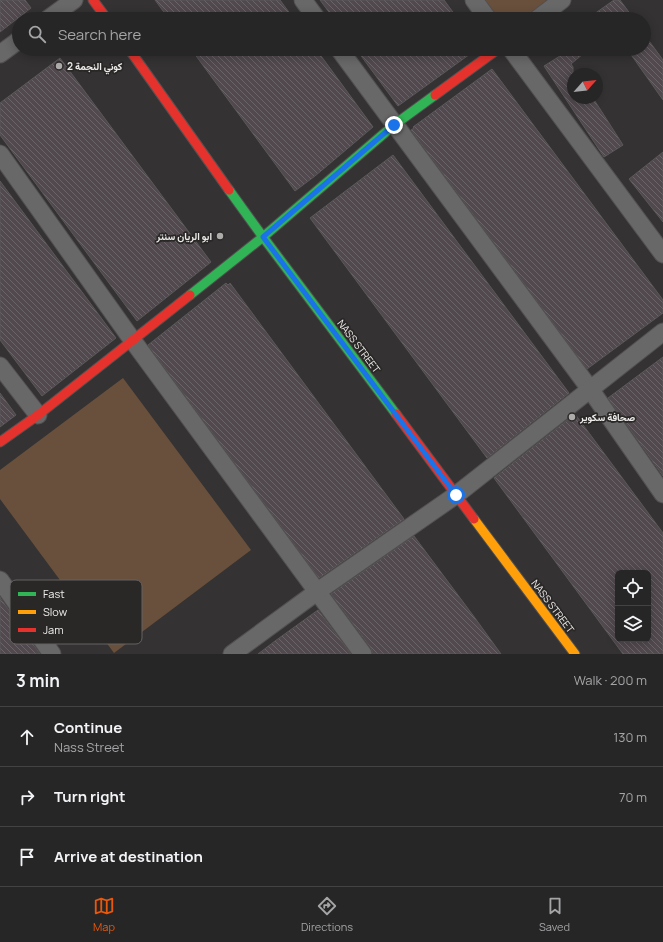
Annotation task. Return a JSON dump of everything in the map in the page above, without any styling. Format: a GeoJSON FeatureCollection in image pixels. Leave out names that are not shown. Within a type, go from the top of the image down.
{"type":"FeatureCollection","features":[{"type":"Feature","properties":{"kind":"street"},"geometry":{"type":"LineString","coordinates":[[58,12],[74,0]]}},
{"type":"Feature","properties":{"kind":"street"},"geometry":{"type":"LineString","coordinates":[[94,0],[102,12]]}},
{"type":"Feature","properties":{"kind":"street"},"geometry":{"type":"LineString","coordinates":[[303,0],[312,12]]}},
{"type":"Feature","properties":{"kind":"street"},"geometry":{"type":"LineString","coordinates":[[474,0],[483,12]]}},
{"type":"Feature","properties":{"kind":"street"},"geometry":{"type":"LineString","coordinates":[[546,12],[562,0]]}},
{"type":"Feature","properties":{"kind":"street"},"geometry":{"type":"LineString","coordinates":[[0,54],[12,45]]}},
{"type":"Feature","properties":{"kind":"street","name":"NASS STREET"},"geometry":{"type":"LineString","coordinates":[[133,56],[263,237],[575,654]]}},
{"type":"Feature","properties":{"kind":"street"},"geometry":{"type":"LineString","coordinates":[[344,56],[590,389],[663,494]]}},
{"type":"Feature","properties":{"kind":"street"},"geometry":{"type":"LineString","coordinates":[[0,442],[38,415],[133,341],[263,237],[394,125],[488,56]]}},
{"type":"Feature","properties":{"kind":"street"},"geometry":{"type":"LineString","coordinates":[[515,56],[663,254]]}},
{"type":"Feature","properties":{"kind":"street"},"geometry":{"type":"LineString","coordinates":[[0,154],[133,341],[364,654]]}},
{"type":"Feature","properties":{"kind":"street"},"geometry":{"type":"LineString","coordinates":[[232,654],[318,591],[456,495],[663,332]]}},
{"type":"Feature","properties":{"kind":"street"},"geometry":{"type":"LineString","coordinates":[[0,366],[38,415]]}},
{"type":"Feature","properties":{"kind":"street"},"geometry":{"type":"LineString","coordinates":[[0,580],[10,594]]}},
{"type":"Feature","properties":{"kind":"street"},"geometry":{"type":"LineString","coordinates":[[45,644],[52,654]]}},
{"type":"Feature","properties":{"kind":"shaded area"},"geometry":{"type":"Polygon","coordinates":[[[480,0],[549,0],[533,12],[489,12],[480,0]]]}},
{"type":"Feature","properties":{"kind":"shaded area"},"geometry":{"type":"Polygon","coordinates":[[[123,378],[251,550],[142,632],[142,580],[60,580],[0,499],[0,470],[123,378]]]}},
{"type":"Feature","properties":{"kind":"shaded area"},"geometry":{"type":"Polygon","coordinates":[[[107,644],[126,644],[114,653],[107,644]]]}},
{"type":"Feature","properties":{"kind":"building"},"geometry":{"type":"Polygon","coordinates":[[[0,0],[25,0],[31,8],[26,12],[12,12],[12,23],[0,32],[0,0]]]}},
{"type":"Feature","properties":{"kind":"building"},"geometry":{"type":"Polygon","coordinates":[[[155,0],[280,0],[289,12],[164,12],[155,0]]]}},
{"type":"Feature","properties":{"kind":"building"},"geometry":{"type":"Polygon","coordinates":[[[320,0],[444,0],[453,12],[329,12],[320,0]]]}},
{"type":"Feature","properties":{"kind":"building"},"geometry":{"type":"Polygon","coordinates":[[[614,0],[620,0],[629,12],[597,12],[614,0]]]}},
{"type":"Feature","properties":{"kind":"building"},"geometry":{"type":"Polygon","coordinates":[[[651,44],[663,60],[663,100],[632,56],[651,56],[651,44]]]}},
{"type":"Feature","properties":{"kind":"building"},"geometry":{"type":"Polygon","coordinates":[[[196,56],[321,56],[373,127],[295,191],[196,56]]]}},
{"type":"Feature","properties":{"kind":"building"},"geometry":{"type":"Polygon","coordinates":[[[361,56],[467,56],[398,106],[361,56]]]}},
{"type":"Feature","properties":{"kind":"building"},"geometry":{"type":"Polygon","coordinates":[[[560,56],[581,56],[571,64],[573,68],[567,68],[567,101],[544,66],[560,56]]]}},
{"type":"Feature","properties":{"kind":"building"},"geometry":{"type":"Polygon","coordinates":[[[60,58],[211,262],[137,321],[0,135],[0,103],[60,58]]]}},
{"type":"Feature","properties":{"kind":"building"},"geometry":{"type":"Polygon","coordinates":[[[492,69],[663,300],[663,313],[587,369],[411,130],[492,69]]]}},
{"type":"Feature","properties":{"kind":"building"},"geometry":{"type":"Polygon","coordinates":[[[569,104],[597,104],[623,145],[604,157],[569,104]]]}},
{"type":"Feature","properties":{"kind":"building"},"geometry":{"type":"Polygon","coordinates":[[[663,152],[663,222],[629,179],[663,152]]]}},
{"type":"Feature","properties":{"kind":"building"},"geometry":{"type":"Polygon","coordinates":[[[393,155],[569,393],[487,458],[310,218],[393,155]]]}},
{"type":"Feature","properties":{"kind":"building"},"geometry":{"type":"Polygon","coordinates":[[[0,181],[116,338],[42,396],[0,340],[0,181]]]}},
{"type":"Feature","properties":{"kind":"building"},"geometry":{"type":"Polygon","coordinates":[[[226,283],[228,285],[230,283],[404,519],[319,578],[148,345],[226,283]]]}},
{"type":"Feature","properties":{"kind":"building"},"geometry":{"type":"Polygon","coordinates":[[[663,357],[663,476],[608,398],[663,357]]]}},
{"type":"Feature","properties":{"kind":"building"},"geometry":{"type":"Polygon","coordinates":[[[0,393],[16,415],[0,427],[0,393]]]}},
{"type":"Feature","properties":{"kind":"building"},"geometry":{"type":"Polygon","coordinates":[[[575,414],[663,533],[663,654],[623,654],[494,478],[575,414]]]}},
{"type":"Feature","properties":{"kind":"building"},"geometry":{"type":"Polygon","coordinates":[[[414,536],[501,654],[373,654],[371,648],[331,594],[414,536]]]}},
{"type":"Feature","properties":{"kind":"building"},"geometry":{"type":"Polygon","coordinates":[[[0,597],[10,612],[10,644],[33,644],[40,654],[0,654],[0,597]]]}},
{"type":"Feature","properties":{"kind":"building"},"geometry":{"type":"Polygon","coordinates":[[[318,610],[351,654],[258,654],[275,641],[318,610]]]}},
{"type":"Feature","properties":{"kind":"traffic: fast"},"geometry":{"type":"LineString","coordinates":[[190,295],[263,237],[394,125],[435,95]]}},
{"type":"Feature","properties":{"kind":"traffic: fast"},"geometry":{"type":"LineString","coordinates":[[229,190],[396,414]]}},
{"type":"Feature","properties":{"kind":"traffic: slow"},"geometry":{"type":"LineString","coordinates":[[474,519],[575,654]]}},
{"type":"Feature","properties":{"kind":"traffic: jam"},"geometry":{"type":"LineString","coordinates":[[93,0],[102,12]]}},
{"type":"Feature","properties":{"kind":"traffic: jam"},"geometry":{"type":"LineString","coordinates":[[134,56],[229,190]]}},
{"type":"Feature","properties":{"kind":"traffic: jam"},"geometry":{"type":"LineString","coordinates":[[435,95],[488,56]]}},
{"type":"Feature","properties":{"kind":"traffic: jam"},"geometry":{"type":"LineString","coordinates":[[0,442],[38,415],[190,295]]}},
{"type":"Feature","properties":{"kind":"traffic: jam"},"geometry":{"type":"LineString","coordinates":[[396,414],[474,519]]}},
{"type":"Feature","properties":{"kind":"place","name":"كوني النجمة 2"},"geometry":{"type":"Point","coordinates":[59,66]}},
{"type":"Feature","properties":{"kind":"place","name":"ابو الريان سنتر"},"geometry":{"type":"Point","coordinates":[220,236]}},
{"type":"Feature","properties":{"kind":"place","name":"صحافة سكوير"},"geometry":{"type":"Point","coordinates":[572,417]}},
{"type":"Feature","properties":{"kind":"route"},"geometry":{"type":"LineString","coordinates":[[394,125],[263,237],[456,495]]}}]}
